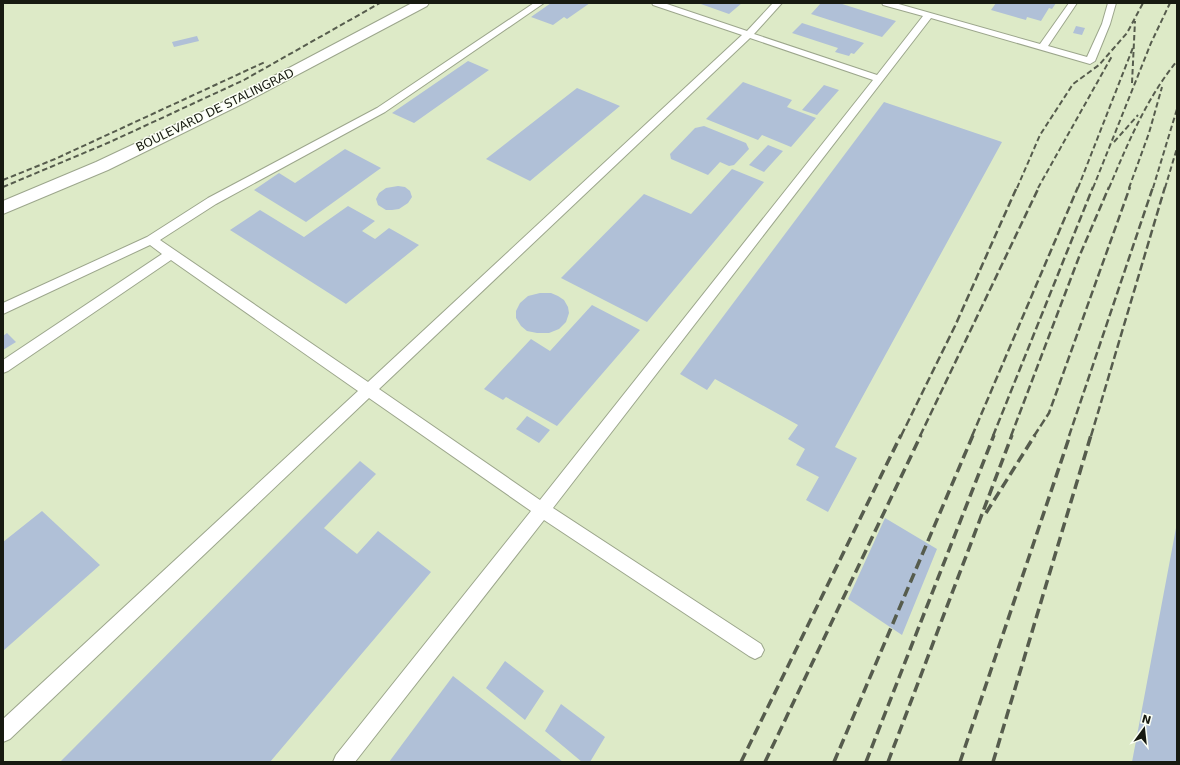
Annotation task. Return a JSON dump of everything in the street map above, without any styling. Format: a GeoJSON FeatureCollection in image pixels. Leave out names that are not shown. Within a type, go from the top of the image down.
{"type":"FeatureCollection","features":[{"type":"Feature","properties":{"kind":"main road","name":"BOULEVARD DE STALINGRAD"},"geometry":{"type":"LineString","coordinates":[[3,208],[102,166],[234,102],[422,3]]}},
{"type":"Feature","properties":{"kind":"lane"},"geometry":{"type":"LineString","coordinates":[[3,309],[150,240],[212,201],[381,110],[540,3]]}},
{"type":"Feature","properties":{"kind":"lane"},"geometry":{"type":"LineString","coordinates":[[656,3],[879,79]]}},
{"type":"Feature","properties":{"kind":"lane"},"geometry":{"type":"LineString","coordinates":[[3,732],[748,35],[778,3]]}},
{"type":"Feature","properties":{"kind":"lane"},"geometry":{"type":"LineString","coordinates":[[886,3],[1090,61],[1106,24],[1112,3]]}},
{"type":"Feature","properties":{"kind":"lane"},"geometry":{"type":"LineString","coordinates":[[1043,47],[1073,3]]}},
{"type":"Feature","properties":{"kind":"lane"},"geometry":{"type":"LineString","coordinates":[[342,762],[542,510],[929,15]]}},
{"type":"Feature","properties":{"kind":"lane"},"geometry":{"type":"LineString","coordinates":[[150,240],[542,510],[755,650]]}},
{"type":"Feature","properties":{"kind":"lane"},"geometry":{"type":"LineString","coordinates":[[3,367],[172,254]]}},
{"type":"Feature","properties":{"kind":"shaded area"},"geometry":{"type":"Polygon","coordinates":[[[3,3],[1177,3],[1177,762],[3,762],[3,3]]]}},
{"type":"Feature","properties":{"kind":"building"},"geometry":{"type":"Polygon","coordinates":[[[551,3],[590,3],[567,19],[564,17],[553,25],[531,17],[551,3]]]}},
{"type":"Feature","properties":{"kind":"building"},"geometry":{"type":"Polygon","coordinates":[[[698,3],[742,3],[729,14],[698,3]]]}},
{"type":"Feature","properties":{"kind":"building"},"geometry":{"type":"Polygon","coordinates":[[[821,3],[839,3],[896,21],[882,37],[811,14],[821,3]]]}},
{"type":"Feature","properties":{"kind":"building"},"geometry":{"type":"Polygon","coordinates":[[[996,3],[1056,3],[1052,9],[1049,8],[1041,21],[1027,17],[1026,20],[991,10],[996,3]]]}},
{"type":"Feature","properties":{"kind":"building"},"geometry":{"type":"Polygon","coordinates":[[[802,23],[864,43],[854,54],[851,53],[849,56],[835,52],[838,48],[792,33],[802,23]]]}},
{"type":"Feature","properties":{"kind":"building"},"geometry":{"type":"Polygon","coordinates":[[[1076,26],[1085,28],[1082,35],[1073,33],[1076,26]]]}},
{"type":"Feature","properties":{"kind":"building"},"geometry":{"type":"Polygon","coordinates":[[[197,36],[199,41],[174,47],[172,42],[197,36]]]}},
{"type":"Feature","properties":{"kind":"building"},"geometry":{"type":"Polygon","coordinates":[[[468,61],[489,70],[414,123],[392,113],[468,61]]]}},
{"type":"Feature","properties":{"kind":"building"},"geometry":{"type":"Polygon","coordinates":[[[743,82],[792,100],[787,107],[816,118],[791,147],[762,135],[758,140],[706,119],[743,82]]]}},
{"type":"Feature","properties":{"kind":"building"},"geometry":{"type":"Polygon","coordinates":[[[824,85],[839,90],[817,115],[802,110],[824,85]]]}},
{"type":"Feature","properties":{"kind":"building"},"geometry":{"type":"Polygon","coordinates":[[[577,88],[620,106],[530,181],[486,159],[577,88]]]}},
{"type":"Feature","properties":{"kind":"building"},"geometry":{"type":"Polygon","coordinates":[[[884,102],[1002,142],[835,447],[857,458],[828,512],[806,500],[819,477],[796,465],[805,449],[788,439],[798,425],[715,379],[707,390],[680,374],[884,102]]]}},
{"type":"Feature","properties":{"kind":"building"},"geometry":{"type":"Polygon","coordinates":[[[704,126],[746,143],[749,149],[734,165],[729,166],[720,162],[708,175],[671,159],[670,154],[695,128],[704,126]]]}},
{"type":"Feature","properties":{"kind":"building"},"geometry":{"type":"Polygon","coordinates":[[[768,145],[783,151],[764,172],[749,165],[768,145]]]}},
{"type":"Feature","properties":{"kind":"building"},"geometry":{"type":"Polygon","coordinates":[[[345,149],[381,168],[306,222],[254,190],[279,173],[295,183],[345,149]]]}},
{"type":"Feature","properties":{"kind":"building"},"geometry":{"type":"Polygon","coordinates":[[[732,169],[764,182],[647,322],[561,278],[644,194],[691,214],[732,169]]]}},
{"type":"Feature","properties":{"kind":"building"},"geometry":{"type":"Polygon","coordinates":[[[398,186],[405,187],[410,191],[412,197],[408,203],[399,209],[392,210],[386,210],[378,205],[376,199],[379,193],[386,188],[398,186]]]}},
{"type":"Feature","properties":{"kind":"building"},"geometry":{"type":"Polygon","coordinates":[[[348,206],[375,221],[362,231],[375,239],[389,228],[419,245],[346,304],[230,230],[260,210],[304,237],[348,206]]]}},
{"type":"Feature","properties":{"kind":"building"},"geometry":{"type":"Polygon","coordinates":[[[540,293],[551,293],[558,296],[564,300],[568,307],[569,313],[566,322],[559,329],[549,333],[527,331],[521,326],[516,318],[516,311],[520,303],[528,296],[540,293]]]}},
{"type":"Feature","properties":{"kind":"building"},"geometry":{"type":"Polygon","coordinates":[[[592,305],[640,330],[557,426],[506,397],[503,400],[484,389],[531,339],[550,351],[592,305]]]}},
{"type":"Feature","properties":{"kind":"building"},"geometry":{"type":"Polygon","coordinates":[[[7,333],[16,342],[3,350],[3,336],[7,333]]]}},
{"type":"Feature","properties":{"kind":"building"},"geometry":{"type":"Polygon","coordinates":[[[527,416],[550,430],[539,443],[516,429],[527,416]]]}},
{"type":"Feature","properties":{"kind":"building"},"geometry":{"type":"Polygon","coordinates":[[[360,461],[376,474],[324,528],[357,554],[378,531],[431,572],[270,762],[60,762],[360,461]]]}},
{"type":"Feature","properties":{"kind":"building"},"geometry":{"type":"Polygon","coordinates":[[[42,511],[100,565],[3,651],[3,542],[42,511]]]}},
{"type":"Feature","properties":{"kind":"building"},"geometry":{"type":"Polygon","coordinates":[[[885,518],[937,549],[902,635],[848,599],[885,518]]]}},
{"type":"Feature","properties":{"kind":"building"},"geometry":{"type":"Polygon","coordinates":[[[1176,528],[1177,762],[1132,762],[1176,528]]]}},
{"type":"Feature","properties":{"kind":"building"},"geometry":{"type":"Polygon","coordinates":[[[505,661],[544,691],[525,720],[486,688],[505,661]]]}},
{"type":"Feature","properties":{"kind":"building"},"geometry":{"type":"Polygon","coordinates":[[[453,676],[563,762],[389,762],[453,676]]]}},
{"type":"Feature","properties":{"kind":"building"},"geometry":{"type":"Polygon","coordinates":[[[561,704],[605,737],[590,762],[582,762],[545,731],[561,704]]]}},
{"type":"Feature","properties":{"kind":"railway"},"geometry":{"type":"LineString","coordinates":[[3,187],[110,142],[244,80],[380,3]]}},
{"type":"Feature","properties":{"kind":"railway"},"geometry":{"type":"LineString","coordinates":[[1017,188],[1040,135],[1073,84],[1099,65],[1127,33],[1143,3]]}},
{"type":"Feature","properties":{"kind":"railway"},"geometry":{"type":"LineString","coordinates":[[1093,188],[1151,43],[1170,3]]}},
{"type":"Feature","properties":{"kind":"railway"},"geometry":{"type":"LineString","coordinates":[[1134,45],[1135,21]]}},
{"type":"Feature","properties":{"kind":"railway"},"geometry":{"type":"LineString","coordinates":[[1078,188],[1134,45]]}},
{"type":"Feature","properties":{"kind":"railway"},"geometry":{"type":"LineString","coordinates":[[1132,83],[1134,45]]}},
{"type":"Feature","properties":{"kind":"railway"},"geometry":{"type":"LineString","coordinates":[[1038,188],[1112,56]]}},
{"type":"Feature","properties":{"kind":"railway"},"geometry":{"type":"LineString","coordinates":[[1109,188],[1138,122],[1156,91],[1177,61]]}},
{"type":"Feature","properties":{"kind":"railway"},"geometry":{"type":"LineString","coordinates":[[3,180],[55,159],[265,62]]}},
{"type":"Feature","properties":{"kind":"railway"},"geometry":{"type":"LineString","coordinates":[[1129,188],[1149,133],[1162,87]]}},
{"type":"Feature","properties":{"kind":"railway"},"geometry":{"type":"LineString","coordinates":[[1153,188],[1177,109]]}},
{"type":"Feature","properties":{"kind":"railway"},"geometry":{"type":"LineString","coordinates":[[1114,142],[1138,115]]}},
{"type":"Feature","properties":{"kind":"railway"},"geometry":{"type":"LineString","coordinates":[[1165,188],[1177,148]]}},
{"type":"Feature","properties":{"kind":"railway"},"geometry":{"type":"LineString","coordinates":[[901,436],[955,326],[1017,187]]}},
{"type":"Feature","properties":{"kind":"railway"},"geometry":{"type":"LineString","coordinates":[[920,436],[1039,187]]}},
{"type":"Feature","properties":{"kind":"railway"},"geometry":{"type":"LineString","coordinates":[[972,436],[1078,187]]}},
{"type":"Feature","properties":{"kind":"railway"},"geometry":{"type":"LineString","coordinates":[[993,436],[1093,187]]}},
{"type":"Feature","properties":{"kind":"railway"},"geometry":{"type":"LineString","coordinates":[[1011,436],[1079,257],[1109,187]]}},
{"type":"Feature","properties":{"kind":"railway"},"geometry":{"type":"LineString","coordinates":[[1034,436],[1049,413],[1130,187]]}},
{"type":"Feature","properties":{"kind":"railway"},"geometry":{"type":"LineString","coordinates":[[1069,436],[1153,187]]}},
{"type":"Feature","properties":{"kind":"railway"},"geometry":{"type":"LineString","coordinates":[[1091,436],[1165,187]]}},
{"type":"Feature","properties":{"kind":"railway"},"geometry":{"type":"LineString","coordinates":[[741,762],[901,435]]}},
{"type":"Feature","properties":{"kind":"railway"},"geometry":{"type":"LineString","coordinates":[[765,762],[921,435]]}},
{"type":"Feature","properties":{"kind":"railway"},"geometry":{"type":"LineString","coordinates":[[834,762],[973,435]]}},
{"type":"Feature","properties":{"kind":"railway"},"geometry":{"type":"LineString","coordinates":[[866,762],[994,435]]}},
{"type":"Feature","properties":{"kind":"railway"},"geometry":{"type":"LineString","coordinates":[[888,762],[1012,435]]}},
{"type":"Feature","properties":{"kind":"railway"},"geometry":{"type":"LineString","coordinates":[[986,513],[1035,435]]}},
{"type":"Feature","properties":{"kind":"railway"},"geometry":{"type":"LineString","coordinates":[[960,762],[1070,435]]}},
{"type":"Feature","properties":{"kind":"railway"},"geometry":{"type":"LineString","coordinates":[[993,762],[1091,435]]}}]}
